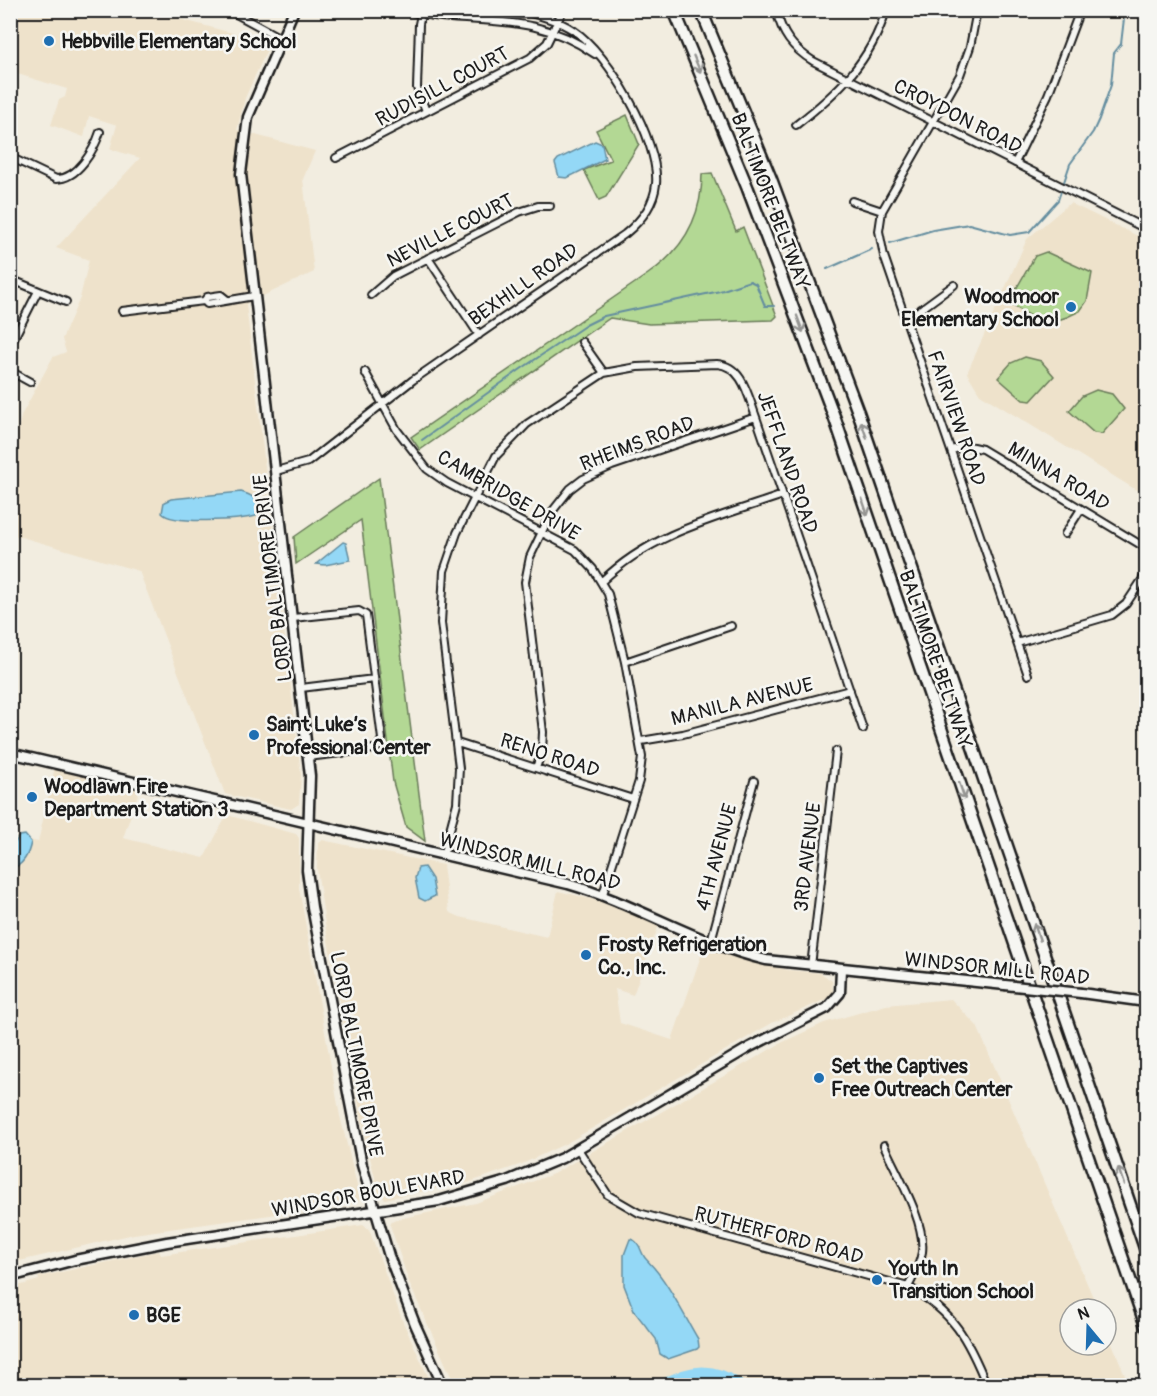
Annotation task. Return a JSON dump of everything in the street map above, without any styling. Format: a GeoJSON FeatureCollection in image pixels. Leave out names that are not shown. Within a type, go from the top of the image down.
{"type":"FeatureCollection","features":[{"type":"Feature","properties":{"kind":"highway","name":"BALTIMORE BELTWAY"},"geometry":{"type":"LineString","coordinates":[[674,10],[748,189],[835,419],[1146,1326]]}},
{"type":"Feature","properties":{"kind":"highway","name":"BALTIMORE BELTWAY"},"geometry":{"type":"LineString","coordinates":[[701,10],[774,188],[858,412],[1146,1251]]}},
{"type":"Feature","properties":{"kind":"main road","name":"LORD BALTIMORE DRIVE"},"geometry":{"type":"LineString","coordinates":[[294,10],[255,98],[242,153],[242,193],[308,757],[311,794],[307,870],[350,1114],[375,1211],[404,1295],[443,1386]]}},
{"type":"Feature","properties":{"kind":"main road","name":"WINDSOR MILL ROAD"},"geometry":{"type":"LineString","coordinates":[[10,753],[603,894],[745,955],[811,966],[1081,993],[1146,1002]]}},
{"type":"Feature","properties":{"kind":"main road","name":"WINDSOR BOULEVARD"},"geometry":{"type":"LineString","coordinates":[[10,1277],[85,1257],[167,1242],[439,1201],[472,1193],[525,1174],[578,1149],[767,1038],[827,1008],[840,993],[841,969]]}},
{"type":"Feature","properties":{"kind":"street"},"geometry":{"type":"LineString","coordinates":[[229,10],[282,39]]}},
{"type":"Feature","properties":{"kind":"street","name":"BEXHILL ROAD"},"geometry":{"type":"LineString","coordinates":[[402,10],[516,21],[553,32],[603,59]]}},
{"type":"Feature","properties":{"kind":"street","name":"BEXHILL ROAD"},"geometry":{"type":"LineString","coordinates":[[276,471],[308,462],[381,405],[626,234],[644,216],[656,184],[655,161],[628,96],[603,59],[581,37],[558,22],[517,10]]}},
{"type":"Feature","properties":{"kind":"street","name":"RUDISILL COURT"},"geometry":{"type":"LineString","coordinates":[[336,158],[375,140],[530,58],[547,43],[563,10]]}},
{"type":"Feature","properties":{"kind":"street","name":"CROYDON ROAD"},"geometry":{"type":"LineString","coordinates":[[776,10],[784,33],[800,52],[1146,229]]}},
{"type":"Feature","properties":{"kind":"street"},"geometry":{"type":"LineString","coordinates":[[796,126],[849,79],[874,41],[886,10]]}},
{"type":"Feature","properties":{"kind":"street","name":"FAIRVIEW ROAD"},"geometry":{"type":"LineString","coordinates":[[977,10],[970,47],[960,75],[882,211],[880,241],[1028,675]]}},
{"type":"Feature","properties":{"kind":"street"},"geometry":{"type":"LineString","coordinates":[[1015,163],[1048,95],[1080,10]]}},
{"type":"Feature","properties":{"kind":"street"},"geometry":{"type":"LineString","coordinates":[[422,13],[417,88],[426,111]]}},
{"type":"Feature","properties":{"kind":"street"},"geometry":{"type":"LineString","coordinates":[[10,157],[56,179],[62,179],[78,168],[93,148],[100,132]]}},
{"type":"Feature","properties":{"kind":"street"},"geometry":{"type":"LineString","coordinates":[[852,201],[882,211]]}},
{"type":"Feature","properties":{"kind":"street","name":"NEVILLE COURT"},"geometry":{"type":"LineString","coordinates":[[371,295],[393,276],[519,212],[538,206],[550,206]]}},
{"type":"Feature","properties":{"kind":"street"},"geometry":{"type":"LineString","coordinates":[[428,258],[479,335]]}},
{"type":"Feature","properties":{"kind":"street"},"geometry":{"type":"LineString","coordinates":[[10,279],[66,302]]}},
{"type":"Feature","properties":{"kind":"street"},"geometry":{"type":"LineString","coordinates":[[906,320],[954,285]]}},
{"type":"Feature","properties":{"kind":"street"},"geometry":{"type":"LineString","coordinates":[[10,346],[38,291]]}},
{"type":"Feature","properties":{"kind":"street"},"geometry":{"type":"LineString","coordinates":[[122,311],[204,301],[207,304],[222,302],[225,299],[254,296]]}},
{"type":"Feature","properties":{"kind":"street"},"geometry":{"type":"LineString","coordinates":[[443,856],[457,803],[457,743],[441,623],[441,589],[449,553],[474,496],[496,456],[514,435],[604,373],[582,342]]}},
{"type":"Feature","properties":{"kind":"street","name":"JEFFLAND ROAD"},"geometry":{"type":"LineString","coordinates":[[604,373],[637,367],[725,364],[740,377],[756,417],[863,729]]}},
{"type":"Feature","properties":{"kind":"street"},"geometry":{"type":"LineString","coordinates":[[10,371],[30,382]]}},
{"type":"Feature","properties":{"kind":"street","name":"CAMBRIDGE DRIVE"},"geometry":{"type":"LineString","coordinates":[[366,372],[381,405],[409,448],[427,469],[447,483],[575,550],[602,581],[613,608],[625,662],[641,741],[642,768],[603,894]]}},
{"type":"Feature","properties":{"kind":"street","name":"RHEIMS ROAD"},"geometry":{"type":"LineString","coordinates":[[536,768],[543,732],[525,582],[530,557],[558,501],[590,475],[756,417]]}},
{"type":"Feature","properties":{"kind":"street","name":"MINNA ROAD"},"geometry":{"type":"LineString","coordinates":[[951,450],[968,446],[982,449],[1146,548]]}},
{"type":"Feature","properties":{"kind":"street"},"geometry":{"type":"LineString","coordinates":[[602,581],[628,558],[655,541],[783,495]]}},
{"type":"Feature","properties":{"kind":"street"},"geometry":{"type":"LineString","coordinates":[[1065,534],[1081,509]]}},
{"type":"Feature","properties":{"kind":"street"},"geometry":{"type":"LineString","coordinates":[[1017,643],[1112,615],[1126,604],[1146,574]]}},
{"type":"Feature","properties":{"kind":"street"},"geometry":{"type":"LineString","coordinates":[[293,618],[363,612],[367,620],[382,739],[378,747],[308,757]]}},
{"type":"Feature","properties":{"kind":"street"},"geometry":{"type":"LineString","coordinates":[[625,662],[731,626]]}},
{"type":"Feature","properties":{"kind":"street"},"geometry":{"type":"LineString","coordinates":[[301,688],[375,679]]}},
{"type":"Feature","properties":{"kind":"street","name":"MANILA AVENUE"},"geometry":{"type":"LineString","coordinates":[[641,741],[683,734],[850,690]]}},
{"type":"Feature","properties":{"kind":"street","name":"RENO ROAD"},"geometry":{"type":"LineString","coordinates":[[457,743],[633,799]]}},
{"type":"Feature","properties":{"kind":"street","name":"3RD AVENUE"},"geometry":{"type":"LineString","coordinates":[[811,966],[836,751]]}},
{"type":"Feature","properties":{"kind":"street","name":"4TH AVENUE"},"geometry":{"type":"LineString","coordinates":[[711,941],[754,781]]}},
{"type":"Feature","properties":{"kind":"street"},"geometry":{"type":"LineString","coordinates":[[884,1145],[916,1217],[922,1239],[920,1259],[908,1287]]}},
{"type":"Feature","properties":{"kind":"street","name":"RUTHERFORD ROAD"},"geometry":{"type":"LineString","coordinates":[[578,1149],[608,1195],[639,1213],[908,1287],[934,1303],[958,1326],[987,1386]]}},
{"type":"Feature","properties":{"kind":"shaded area"},"geometry":{"type":"Polygon","coordinates":[[[10,11],[150,11],[270,43],[245,98],[237,130],[315,151],[303,179],[314,272],[246,304],[301,775],[299,804],[291,809],[225,794],[139,571],[11,534],[11,466],[17,431],[22,414],[53,357],[66,352],[62,339],[80,298],[89,260],[56,248],[140,158],[110,149],[117,125],[89,116],[84,137],[51,125],[59,100],[65,97],[67,89],[11,72],[10,11]]]}},
{"type":"Feature","properties":{"kind":"shaded area","name":"Woodmoor Elementary School"},"geometry":{"type":"Polygon","coordinates":[[[1070,203],[1146,240],[1146,496],[980,394],[967,373],[1027,239],[1070,203]]]}},
{"type":"Feature","properties":{"kind":"shaded area"},"geometry":{"type":"Polygon","coordinates":[[[55,767],[140,788],[123,838],[204,858],[227,815],[296,834],[299,838],[299,888],[340,1116],[360,1198],[356,1203],[134,1234],[11,1263],[11,843],[12,836],[38,842],[55,767]]]}},
{"type":"Feature","properties":{"kind":"shaded area"},"geometry":{"type":"Polygon","coordinates":[[[322,840],[443,865],[449,912],[460,917],[547,937],[558,891],[608,903],[660,922],[633,995],[615,989],[620,1023],[672,1040],[705,944],[749,961],[788,970],[821,973],[832,981],[833,992],[831,997],[772,1023],[567,1143],[522,1164],[470,1182],[385,1199],[379,1194],[365,1137],[325,924],[317,869],[318,843],[322,840]]]}},
{"type":"Feature","properties":{"kind":"shaded area"},"geometry":{"type":"Polygon","coordinates":[[[951,999],[977,1026],[1093,1297],[1058,1297],[1058,1357],[1118,1357],[1129,1385],[455,1385],[410,1285],[390,1225],[393,1220],[476,1203],[553,1174],[783,1042],[824,1023],[886,1005],[951,999]]]}},
{"type":"Feature","properties":{"kind":"shaded area"},"geometry":{"type":"Polygon","coordinates":[[[363,1225],[369,1229],[403,1322],[432,1385],[11,1385],[11,1288],[39,1280],[38,1277],[159,1251],[161,1255],[363,1225]]]}},
{"type":"Feature","properties":{"kind":"green space"},"geometry":{"type":"Polygon","coordinates":[[[627,115],[639,144],[606,197],[599,200],[584,170],[611,160],[596,130],[627,115]]]}},
{"type":"Feature","properties":{"kind":"green space"},"geometry":{"type":"Polygon","coordinates":[[[712,173],[736,231],[743,227],[777,316],[773,320],[649,324],[610,318],[420,450],[411,437],[660,265],[680,243],[694,218],[702,174],[712,173]]]}},
{"type":"Feature","properties":{"kind":"green space"},"geometry":{"type":"Polygon","coordinates":[[[1046,252],[1092,273],[1087,301],[1080,311],[1055,321],[1036,319],[1008,303],[1035,256],[1046,252]]]}},
{"type":"Feature","properties":{"kind":"green space"},"geometry":{"type":"Polygon","coordinates":[[[1025,357],[1041,361],[1054,376],[1031,401],[1023,400],[998,378],[1011,363],[1025,357]]]}},
{"type":"Feature","properties":{"kind":"green space"},"geometry":{"type":"Polygon","coordinates":[[[1096,390],[1112,394],[1124,409],[1102,434],[1094,433],[1069,411],[1082,396],[1096,390]]]}},
{"type":"Feature","properties":{"kind":"green space"},"geometry":{"type":"Polygon","coordinates":[[[379,478],[425,841],[406,827],[393,782],[361,520],[296,564],[294,537],[379,478]]]}},
{"type":"Feature","properties":{"kind":"water"},"geometry":{"type":"Polygon","coordinates":[[[595,141],[602,144],[605,159],[567,178],[559,177],[555,163],[558,159],[595,141]]]}},
{"type":"Feature","properties":{"kind":"water"},"geometry":{"type":"Polygon","coordinates":[[[241,492],[251,496],[257,502],[260,509],[256,516],[222,520],[192,520],[168,517],[162,513],[164,502],[171,499],[241,492]]]}},
{"type":"Feature","properties":{"kind":"water"},"geometry":{"type":"Polygon","coordinates":[[[343,542],[346,543],[350,560],[325,565],[316,564],[343,542]]]}},
{"type":"Feature","properties":{"kind":"water"},"geometry":{"type":"Polygon","coordinates":[[[25,835],[31,842],[27,855],[19,865],[11,868],[11,850],[19,836],[25,835]]]}},
{"type":"Feature","properties":{"kind":"water"},"geometry":{"type":"Polygon","coordinates":[[[424,867],[432,879],[435,896],[425,901],[419,898],[415,878],[418,868],[424,867]]]}},
{"type":"Feature","properties":{"kind":"water"},"geometry":{"type":"Polygon","coordinates":[[[630,1239],[638,1245],[674,1297],[698,1339],[697,1349],[668,1359],[660,1354],[656,1339],[634,1311],[624,1285],[624,1255],[630,1239]]]}},
{"type":"Feature","properties":{"kind":"waterway"},"geometry":{"type":"LineString","coordinates":[[890,243],[933,230],[969,224],[1010,235],[1029,232],[1058,200],[1070,164],[1093,132],[1099,119],[1111,85],[1114,53],[1121,44],[1125,10]]}},
{"type":"Feature","properties":{"kind":"waterway"},"geometry":{"type":"LineString","coordinates":[[827,269],[872,249]]}},
{"type":"Feature","properties":{"kind":"waterway"},"geometry":{"type":"LineString","coordinates":[[422,440],[521,369],[586,325],[604,316],[720,291],[750,281],[756,284],[765,306],[774,306]]}},
{"type":"Feature","properties":{"kind":"waterway"},"geometry":{"type":"LineString","coordinates":[[663,1386],[682,1376],[701,1372],[720,1376],[739,1386]]}},
{"type":"Feature","properties":{"kind":"place","name":"Hebbville Elementary School"},"geometry":{"type":"Point","coordinates":[49,41]}},
{"type":"Feature","properties":{"kind":"place","name":"Woodmoor Elementary School"},"geometry":{"type":"Point","coordinates":[1071,307]}},
{"type":"Feature","properties":{"kind":"place","name":"Saint Luke’s Professional Center"},"geometry":{"type":"Point","coordinates":[254,735]}},
{"type":"Feature","properties":{"kind":"place","name":"Woodlawn Fire Department Station 3"},"geometry":{"type":"Point","coordinates":[32,797]}},
{"type":"Feature","properties":{"kind":"place","name":"Frosty Refrigeration Co., Inc."},"geometry":{"type":"Point","coordinates":[586,955]}},
{"type":"Feature","properties":{"kind":"place","name":"Set the Captives Free Outreach Center"},"geometry":{"type":"Point","coordinates":[819,1078]}},
{"type":"Feature","properties":{"kind":"place","name":"Youth In Transition School"},"geometry":{"type":"Point","coordinates":[877,1280]}},
{"type":"Feature","properties":{"kind":"place","name":"BGE"},"geometry":{"type":"Point","coordinates":[134,1315]}}]}
